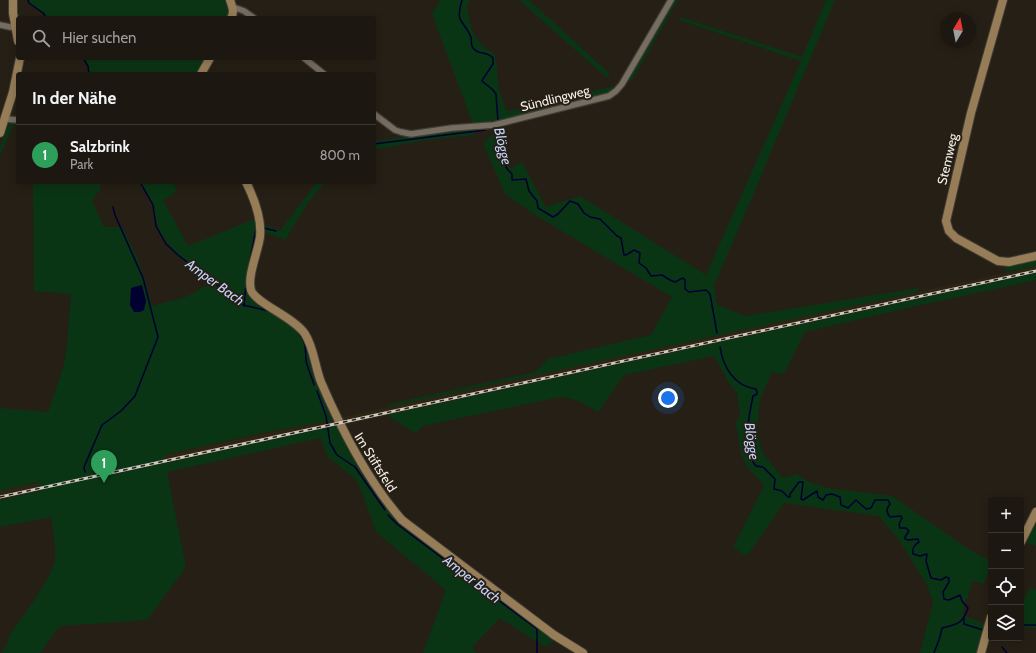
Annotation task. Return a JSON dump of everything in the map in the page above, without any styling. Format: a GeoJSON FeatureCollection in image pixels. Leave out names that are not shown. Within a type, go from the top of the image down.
{"type":"FeatureCollection","features":[{"type":"Feature","properties":{"kind":"street"},"geometry":{"type":"LineString","coordinates":[[0,25],[16,28],[13,13],[13,0]]}},
{"type":"Feature","properties":{"kind":"street","name":"Sündlingweg"},"geometry":{"type":"LineString","coordinates":[[376,116],[395,130],[406,134],[419,133],[452,128],[494,125],[609,96],[616,92],[622,84],[671,0]]}},
{"type":"Feature","properties":{"kind":"street","name":"Stemweg"},"geometry":{"type":"LineString","coordinates":[[1003,0],[971,113],[946,221],[949,231],[956,238],[998,261],[1009,262],[1036,256]]}},
{"type":"Feature","properties":{"kind":"street"},"geometry":{"type":"LineString","coordinates":[[231,3],[232,16]]}},
{"type":"Feature","properties":{"kind":"street"},"geometry":{"type":"LineString","coordinates":[[231,3],[251,16]]}},
{"type":"Feature","properties":{"kind":"street"},"geometry":{"type":"LineString","coordinates":[[17,72],[20,60]]}},
{"type":"Feature","properties":{"kind":"street"},"geometry":{"type":"LineString","coordinates":[[201,72],[209,60]]}},
{"type":"Feature","properties":{"kind":"street"},"geometry":{"type":"LineString","coordinates":[[306,60],[322,72]]}},
{"type":"Feature","properties":{"kind":"street"},"geometry":{"type":"LineString","coordinates":[[0,134],[16,77]]}},
{"type":"Feature","properties":{"kind":"street"},"geometry":{"type":"LineString","coordinates":[[5,118],[16,120]]}},
{"type":"Feature","properties":{"kind":"street","name":"Im Stiftsfeld"},"geometry":{"type":"LineString","coordinates":[[247,184],[259,213],[261,222],[260,237],[250,280],[251,291],[257,299],[289,318],[305,334],[312,349],[319,376],[349,443],[392,509],[408,525],[554,635],[583,653]]}},
{"type":"Feature","properties":{"kind":"street"},"geometry":{"type":"LineString","coordinates":[[1024,536],[1036,512]]}},
{"type":"Feature","properties":{"kind":"street"},"geometry":{"type":"LineString","coordinates":[[981,653],[988,628]]}},
{"type":"Feature","properties":{"kind":"shaded area"},"geometry":{"type":"Polygon","coordinates":[[[1036,266],[1036,273],[344,425],[330,427],[328,420],[1036,266]]]}},
{"type":"Feature","properties":{"kind":"shaded area"},"geometry":{"type":"Polygon","coordinates":[[[142,285],[146,301],[144,310],[134,312],[130,305],[131,288],[142,285]]]}},
{"type":"Feature","properties":{"kind":"shaded area"},"geometry":{"type":"Polygon","coordinates":[[[325,421],[326,428],[0,500],[0,491],[325,421]]]}},
{"type":"Feature","properties":{"kind":"green space"},"geometry":{"type":"Polygon","coordinates":[[[29,0],[227,0],[231,8],[230,16],[45,16],[29,3],[29,0]]]}},
{"type":"Feature","properties":{"kind":"green space"},"geometry":{"type":"Polygon","coordinates":[[[440,0],[471,0],[467,5],[470,22],[474,34],[482,45],[495,55],[498,85],[506,111],[527,108],[614,86],[615,91],[609,94],[526,116],[473,124],[432,14],[440,0]]]}},
{"type":"Feature","properties":{"kind":"green space"},"geometry":{"type":"Polygon","coordinates":[[[519,0],[529,0],[610,74],[607,78],[519,0]]]}},
{"type":"Feature","properties":{"kind":"green space"},"geometry":{"type":"Polygon","coordinates":[[[672,0],[678,0],[631,82],[626,79],[672,0]]]}},
{"type":"Feature","properties":{"kind":"green space"},"geometry":{"type":"Polygon","coordinates":[[[826,0],[835,0],[714,286],[717,305],[746,316],[919,288],[918,292],[388,407],[389,404],[535,372],[548,359],[651,335],[672,297],[532,213],[505,194],[483,143],[492,135],[499,125],[500,132],[504,138],[505,155],[509,163],[509,169],[522,162],[546,207],[580,196],[706,275],[801,61],[679,20],[681,17],[802,57],[826,0]]]}},
{"type":"Feature","properties":{"kind":"green space"},"geometry":{"type":"Polygon","coordinates":[[[84,60],[207,60],[200,72],[88,72],[88,66],[84,60]]]}},
{"type":"Feature","properties":{"kind":"green space"},"geometry":{"type":"Polygon","coordinates":[[[9,124],[14,124],[0,155],[0,146],[9,124]]]}},
{"type":"Feature","properties":{"kind":"green space"},"geometry":{"type":"Polygon","coordinates":[[[473,128],[475,135],[426,140],[376,150],[376,141],[473,128]]]}},
{"type":"Feature","properties":{"kind":"green space"},"geometry":{"type":"Polygon","coordinates":[[[33,184],[101,184],[100,190],[92,200],[104,227],[122,227],[138,259],[152,306],[186,297],[213,282],[177,255],[168,244],[159,230],[154,215],[153,203],[141,184],[174,184],[177,192],[163,200],[188,246],[259,217],[250,291],[299,327],[335,420],[267,432],[164,455],[166,463],[338,425],[389,510],[555,640],[545,647],[500,618],[472,647],[477,653],[423,653],[446,590],[376,532],[362,492],[355,479],[328,457],[320,438],[167,472],[186,567],[147,620],[61,626],[40,653],[2,653],[8,642],[9,635],[49,576],[55,559],[55,543],[51,517],[0,527],[0,500],[41,491],[38,482],[0,491],[0,408],[48,412],[63,368],[67,346],[71,294],[34,291],[33,184]]]}},
{"type":"Feature","properties":{"kind":"green space"},"geometry":{"type":"Polygon","coordinates":[[[315,184],[323,184],[309,201],[285,240],[261,231],[262,224],[280,231],[315,184]]]}},
{"type":"Feature","properties":{"kind":"green space"},"geometry":{"type":"Polygon","coordinates":[[[1036,258],[1036,266],[1006,272],[1005,265],[1036,258]]]}},
{"type":"Feature","properties":{"kind":"green space"},"geometry":{"type":"Polygon","coordinates":[[[1036,273],[1036,280],[805,332],[784,374],[772,372],[760,400],[757,428],[762,452],[783,478],[797,474],[809,482],[828,488],[892,496],[970,550],[988,559],[988,571],[984,584],[973,581],[966,599],[963,615],[985,624],[979,653],[920,653],[933,602],[927,585],[901,543],[879,516],[784,503],[747,556],[733,548],[764,485],[747,467],[741,454],[736,423],[740,416],[737,393],[729,383],[714,356],[624,375],[598,412],[580,402],[560,397],[422,426],[416,434],[387,415],[1036,273]]]}},
{"type":"Feature","properties":{"kind":"green space"},"geometry":{"type":"Polygon","coordinates":[[[1036,523],[1036,546],[1026,542],[1036,523]]]}},
{"type":"Feature","properties":{"kind":"green space"},"geometry":{"type":"Polygon","coordinates":[[[1030,587],[1036,590],[1036,628],[1024,627],[1024,600],[1030,587]]]}},
{"type":"Feature","properties":{"kind":"waterway","name":"Amper Bach"},"geometry":{"type":"LineString","coordinates":[[28,0],[29,3],[45,16]]}},
{"type":"Feature","properties":{"kind":"waterway","name":"Blögge"},"geometry":{"type":"LineString","coordinates":[[462,0],[459,14],[461,21],[471,37],[473,48],[476,51],[488,54],[493,58],[493,64],[482,81],[496,94],[498,121]]}},
{"type":"Feature","properties":{"kind":"waterway","name":"Amper Bach"},"geometry":{"type":"LineString","coordinates":[[84,60],[88,66],[89,72]]}},
{"type":"Feature","properties":{"kind":"waterway","name":"Blögge"},"geometry":{"type":"LineString","coordinates":[[498,125],[503,137],[502,153],[507,169],[512,174],[512,180],[526,179],[529,191],[537,201],[538,208],[553,217],[558,214],[570,201],[578,204],[584,213],[590,217],[600,219],[617,236],[621,238],[624,255],[634,250],[640,253],[639,263],[646,268],[651,276],[662,275],[675,282],[683,278],[685,280],[685,289],[689,292],[706,290],[710,294],[717,333]]}},
{"type":"Feature","properties":{"kind":"waterway"},"geometry":{"type":"LineString","coordinates":[[376,144],[485,130]]}},
{"type":"Feature","properties":{"kind":"waterway","name":"Amper Bach"},"geometry":{"type":"LineString","coordinates":[[141,184],[153,205],[156,226],[166,244],[243,305],[269,311]]}},
{"type":"Feature","properties":{"kind":"waterway"},"geometry":{"type":"LineString","coordinates":[[85,472],[84,467],[102,425],[121,411],[135,396],[158,337],[143,278],[115,215],[113,207]]}},
{"type":"Feature","properties":{"kind":"waterway"},"geometry":{"type":"LineString","coordinates":[[264,228],[276,231]]}},
{"type":"Feature","properties":{"kind":"waterway"},"geometry":{"type":"LineString","coordinates":[[248,270],[256,229],[258,229]]}},
{"type":"Feature","properties":{"kind":"waterway"},"geometry":{"type":"LineString","coordinates":[[244,306],[246,284]]}},
{"type":"Feature","properties":{"kind":"waterway","name":"Amper Bach"},"geometry":{"type":"LineString","coordinates":[[299,333],[304,343],[306,360],[314,385]]}},
{"type":"Feature","properties":{"kind":"waterway","name":"Blögge"},"geometry":{"type":"LineString","coordinates":[[720,347],[724,362],[736,380],[748,387],[756,389],[757,394],[753,396],[748,432],[752,440],[753,462],[756,466],[763,467],[775,479],[774,489],[782,491],[790,497],[790,494],[799,482],[803,482],[801,499],[803,500],[817,491],[818,497],[823,500],[826,495],[832,494],[840,497],[841,505],[848,508],[856,500],[866,509],[871,508],[875,500],[888,500],[890,504],[887,512],[890,517],[901,516],[902,518],[899,524],[900,528],[906,528],[909,531],[905,539],[918,539],[919,542],[914,547],[913,554],[920,556],[927,554],[926,561],[931,578],[941,580],[946,577],[949,578],[949,582],[943,592],[944,599],[949,600],[960,595],[962,601],[968,608],[964,618],[961,621],[952,626],[942,628],[934,653]]}},
{"type":"Feature","properties":{"kind":"waterway","name":"Amper Bach"},"geometry":{"type":"LineString","coordinates":[[317,391],[326,416],[330,443],[337,455],[355,467],[385,510]]}},
{"type":"Feature","properties":{"kind":"waterway","name":"Amper Bach"},"geometry":{"type":"LineString","coordinates":[[388,515],[397,524],[537,629],[537,653]]}},
{"type":"Feature","properties":{"kind":"waterway"},"geometry":{"type":"LineString","coordinates":[[964,618],[964,624],[983,630]]}},
{"type":"Feature","properties":{"kind":"waterway"},"geometry":{"type":"LineString","coordinates":[[1024,625],[1036,625]]}},
{"type":"Feature","properties":{"kind":"waterway"},"geometry":{"type":"LineString","coordinates":[[1002,647],[1007,653]]}},
{"type":"Feature","properties":{"kind":"railway"},"geometry":{"type":"LineString","coordinates":[[0,497],[1036,271]]}},
{"type":"Feature","properties":{"kind":"place","name":"Salzbrink"},"geometry":{"type":"Point","coordinates":[104,483]}}]}
